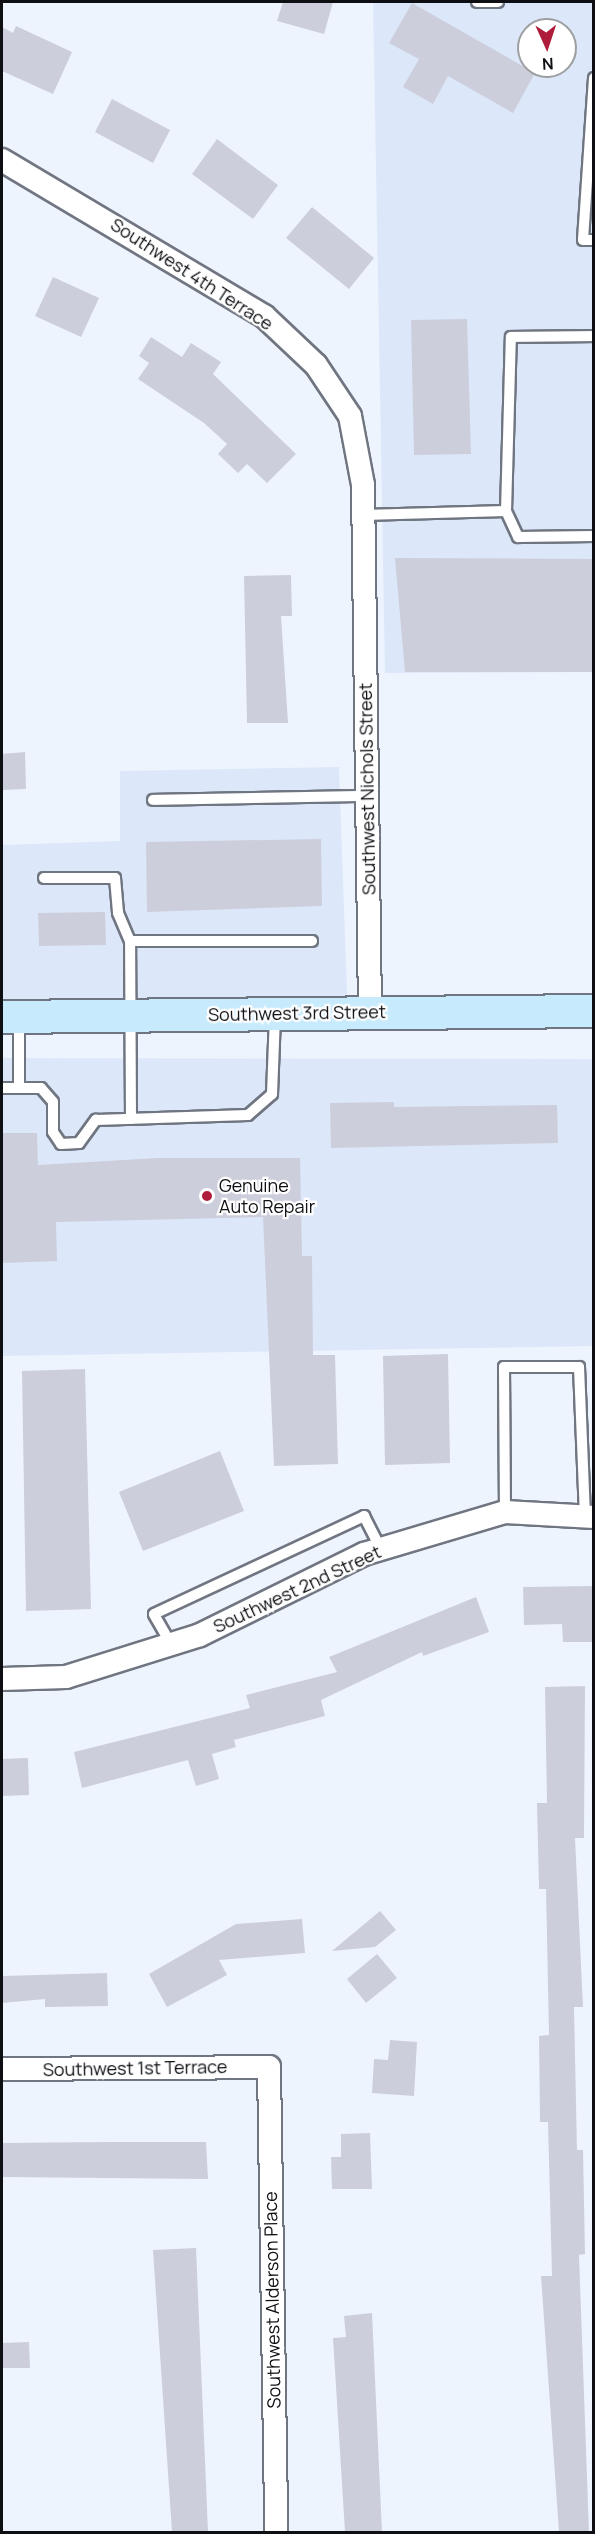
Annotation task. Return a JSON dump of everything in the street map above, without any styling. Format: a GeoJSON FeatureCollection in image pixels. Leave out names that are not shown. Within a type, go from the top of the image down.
{"type":"FeatureCollection","features":[{"type":"Feature","properties":{"kind":"main road","name":"Southwest 3rd Street"},"geometry":{"type":"LineString","coordinates":[[10,1017],[594,1011]]}},
{"type":"Feature","properties":{"kind":"street","name":"Southwest 4th Terrace"},"geometry":{"type":"LineString","coordinates":[[2,160],[264,316],[316,364],[350,416],[363,515],[363,566]]}},
{"type":"Feature","properties":{"kind":"street","name":"Southwest Nichols Street"},"geometry":{"type":"LineString","coordinates":[[363,566],[370,1012]]}},
{"type":"Feature","properties":{"kind":"street","name":"Southwest 2nd Street"},"geometry":{"type":"LineString","coordinates":[[2,1679],[66,1677],[171,1644],[381,1549],[505,1512],[590,1516]]}},
{"type":"Feature","properties":{"kind":"street","name":"Southwest 1st Terrace"},"geometry":{"type":"LineString","coordinates":[[2,2070],[269,2067]]}},
{"type":"Feature","properties":{"kind":"street","name":"Southwest Alderson Place"},"geometry":{"type":"LineString","coordinates":[[269,2067],[276,2532]]}},
{"type":"Feature","properties":{"kind":"lane"},"geometry":{"type":"LineString","coordinates":[[477,2],[498,2]]}},
{"type":"Feature","properties":{"kind":"lane"},"geometry":{"type":"LineString","coordinates":[[594,78],[583,240],[594,240]]}},
{"type":"Feature","properties":{"kind":"lane"},"geometry":{"type":"LineString","coordinates":[[594,336],[511,337],[506,511],[518,537],[594,536]]}},
{"type":"Feature","properties":{"kind":"lane"},"geometry":{"type":"LineString","coordinates":[[363,515],[506,511]]}},
{"type":"Feature","properties":{"kind":"lane"},"geometry":{"type":"LineString","coordinates":[[153,800],[367,796]]}},
{"type":"Feature","properties":{"kind":"lane"},"geometry":{"type":"LineString","coordinates":[[44,878],[115,878],[118,913],[130,941],[133,1015],[131,1119]]}},
{"type":"Feature","properties":{"kind":"lane"},"geometry":{"type":"LineString","coordinates":[[130,941],[312,941]]}},
{"type":"Feature","properties":{"kind":"lane"},"geometry":{"type":"LineString","coordinates":[[2,1088],[41,1088],[52,1102],[53,1132],[61,1144],[79,1143],[96,1120],[248,1115],[272,1094],[275,1013]]}},
{"type":"Feature","properties":{"kind":"lane"},"geometry":{"type":"LineString","coordinates":[[10,1017],[19,1088]]}},
{"type":"Feature","properties":{"kind":"lane"},"geometry":{"type":"LineString","coordinates":[[505,1512],[504,1367],[579,1367],[590,1516]]}},
{"type":"Feature","properties":{"kind":"lane"},"geometry":{"type":"LineString","coordinates":[[171,1644],[154,1614],[364,1516],[381,1549]]}},
{"type":"Feature","properties":{"kind":"shaded area"},"geometry":{"type":"Polygon","coordinates":[[[373,2],[593,2],[593,672],[385,673],[373,2]]]}},
{"type":"Feature","properties":{"kind":"shaded area"},"geometry":{"type":"Polygon","coordinates":[[[339,767],[347,993],[336,1007],[2,1019],[2,845],[120,841],[120,771],[339,767]]]}},
{"type":"Feature","properties":{"kind":"shaded area"},"geometry":{"type":"Polygon","coordinates":[[[2,1058],[593,1059],[593,1346],[2,1356],[2,1058]]]}},
{"type":"Feature","properties":{"kind":"building"},"geometry":{"type":"Polygon","coordinates":[[[283,2],[333,2],[324,34],[277,21],[283,2]]]}},
{"type":"Feature","properties":{"kind":"building"},"geometry":{"type":"Polygon","coordinates":[[[412,3],[517,63],[517,78],[532,78],[513,113],[448,76],[433,104],[403,87],[419,59],[389,43],[412,3]]]}},
{"type":"Feature","properties":{"kind":"building"},"geometry":{"type":"Polygon","coordinates":[[[16,26],[72,52],[53,94],[2,71],[2,27],[13,33],[16,26]]]}},
{"type":"Feature","properties":{"kind":"building"},"geometry":{"type":"Polygon","coordinates":[[[112,99],[170,130],[153,163],[95,132],[112,99]]]}},
{"type":"Feature","properties":{"kind":"building"},"geometry":{"type":"Polygon","coordinates":[[[217,139],[278,185],[253,219],[192,174],[217,139]]]}},
{"type":"Feature","properties":{"kind":"building"},"geometry":{"type":"Polygon","coordinates":[[[312,207],[374,258],[349,289],[286,238],[312,207]]]}},
{"type":"Feature","properties":{"kind":"building"},"geometry":{"type":"Polygon","coordinates":[[[53,277],[99,298],[81,337],[35,316],[53,277]]]}},
{"type":"Feature","properties":{"kind":"building"},"geometry":{"type":"Polygon","coordinates":[[[467,319],[471,454],[414,455],[411,320],[467,319]]]}},
{"type":"Feature","properties":{"kind":"building"},"geometry":{"type":"Polygon","coordinates":[[[151,337],[182,357],[191,343],[221,362],[213,374],[296,454],[267,483],[247,464],[238,473],[218,454],[227,444],[204,423],[138,379],[149,363],[139,356],[151,337]]]}},
{"type":"Feature","properties":{"kind":"building"},"geometry":{"type":"Polygon","coordinates":[[[395,558],[594,559],[594,672],[405,672],[395,558]]]}},
{"type":"Feature","properties":{"kind":"building"},"geometry":{"type":"Polygon","coordinates":[[[291,575],[292,616],[281,616],[288,723],[247,723],[244,576],[291,575]]]}},
{"type":"Feature","properties":{"kind":"building"},"geometry":{"type":"Polygon","coordinates":[[[25,752],[26,789],[2,790],[2,754],[25,752]]]}},
{"type":"Feature","properties":{"kind":"building"},"geometry":{"type":"Polygon","coordinates":[[[321,839],[322,906],[147,912],[146,842],[321,839]]]}},
{"type":"Feature","properties":{"kind":"building"},"geometry":{"type":"Polygon","coordinates":[[[105,912],[106,945],[39,946],[38,913],[105,912]]]}},
{"type":"Feature","properties":{"kind":"building"},"geometry":{"type":"Polygon","coordinates":[[[394,1102],[394,1107],[557,1105],[558,1143],[331,1148],[330,1103],[394,1102]]]}},
{"type":"Feature","properties":{"kind":"building"},"geometry":{"type":"Polygon","coordinates":[[[2,1133],[37,1133],[38,1165],[158,1158],[300,1158],[302,1256],[312,1256],[313,1355],[335,1355],[338,1464],[274,1466],[263,1217],[56,1222],[57,1261],[2,1263],[2,1133]]]}},
{"type":"Feature","properties":{"kind":"building"},"geometry":{"type":"Polygon","coordinates":[[[448,1354],[450,1463],[385,1465],[383,1356],[448,1354]]]}},
{"type":"Feature","properties":{"kind":"building"},"geometry":{"type":"Polygon","coordinates":[[[85,1369],[91,1609],[26,1611],[22,1371],[85,1369]]]}},
{"type":"Feature","properties":{"kind":"building"},"geometry":{"type":"Polygon","coordinates":[[[220,1451],[244,1511],[143,1551],[119,1492],[220,1451]]]}},
{"type":"Feature","properties":{"kind":"building"},"geometry":{"type":"Polygon","coordinates":[[[592,1586],[594,1642],[563,1642],[562,1624],[524,1625],[523,1587],[592,1586]]]}},
{"type":"Feature","properties":{"kind":"building"},"geometry":{"type":"Polygon","coordinates":[[[476,1597],[489,1632],[423,1656],[422,1652],[321,1700],[325,1716],[234,1740],[236,1747],[212,1754],[219,1779],[196,1786],[188,1760],[82,1788],[74,1752],[250,1708],[246,1695],[337,1672],[329,1657],[476,1597]]]}},
{"type":"Feature","properties":{"kind":"building"},"geometry":{"type":"Polygon","coordinates":[[[585,1686],[584,1838],[575,1838],[583,2007],[574,2007],[577,2150],[583,2150],[585,2254],[579,2255],[589,2532],[559,2532],[541,2276],[552,2276],[548,2122],[540,2122],[539,2036],[549,2035],[546,1889],[539,1889],[537,1803],[547,1803],[545,1687],[585,1686]]]}},
{"type":"Feature","properties":{"kind":"building"},"geometry":{"type":"Polygon","coordinates":[[[28,1758],[29,1795],[2,1796],[2,1759],[28,1758]]]}},
{"type":"Feature","properties":{"kind":"building"},"geometry":{"type":"Polygon","coordinates":[[[380,1911],[396,1930],[375,1947],[332,1951],[380,1911]]]}},
{"type":"Feature","properties":{"kind":"building"},"geometry":{"type":"Polygon","coordinates":[[[302,1919],[305,1953],[219,1960],[227,1975],[167,2007],[149,1974],[236,1924],[302,1919]]]}},
{"type":"Feature","properties":{"kind":"building"},"geometry":{"type":"Polygon","coordinates":[[[377,1954],[397,1978],[366,2003],[347,1979],[377,1954]]]}},
{"type":"Feature","properties":{"kind":"building"},"geometry":{"type":"Polygon","coordinates":[[[107,1973],[108,2006],[45,2007],[45,1999],[2,2003],[2,1976],[107,1973]]]}},
{"type":"Feature","properties":{"kind":"building"},"geometry":{"type":"Polygon","coordinates":[[[390,2040],[417,2042],[414,2096],[372,2093],[374,2059],[388,2060],[390,2040]]]}},
{"type":"Feature","properties":{"kind":"building"},"geometry":{"type":"Polygon","coordinates":[[[370,2133],[372,2189],[332,2189],[331,2157],[341,2157],[341,2134],[370,2133]]]}},
{"type":"Feature","properties":{"kind":"building"},"geometry":{"type":"Polygon","coordinates":[[[206,2142],[208,2179],[2,2177],[2,2143],[206,2142]]]}},
{"type":"Feature","properties":{"kind":"building"},"geometry":{"type":"Polygon","coordinates":[[[196,2248],[208,2532],[172,2532],[153,2250],[196,2248]]]}},
{"type":"Feature","properties":{"kind":"building"},"geometry":{"type":"Polygon","coordinates":[[[372,2313],[382,2532],[345,2532],[333,2338],[346,2337],[344,2316],[372,2313]]]}},
{"type":"Feature","properties":{"kind":"building"},"geometry":{"type":"Polygon","coordinates":[[[29,2342],[30,2368],[2,2368],[2,2343],[29,2342]]]}},
{"type":"Feature","properties":{"kind":"place","name":"Genuine Auto Repair"},"geometry":{"type":"Point","coordinates":[207,1196]}}]}
